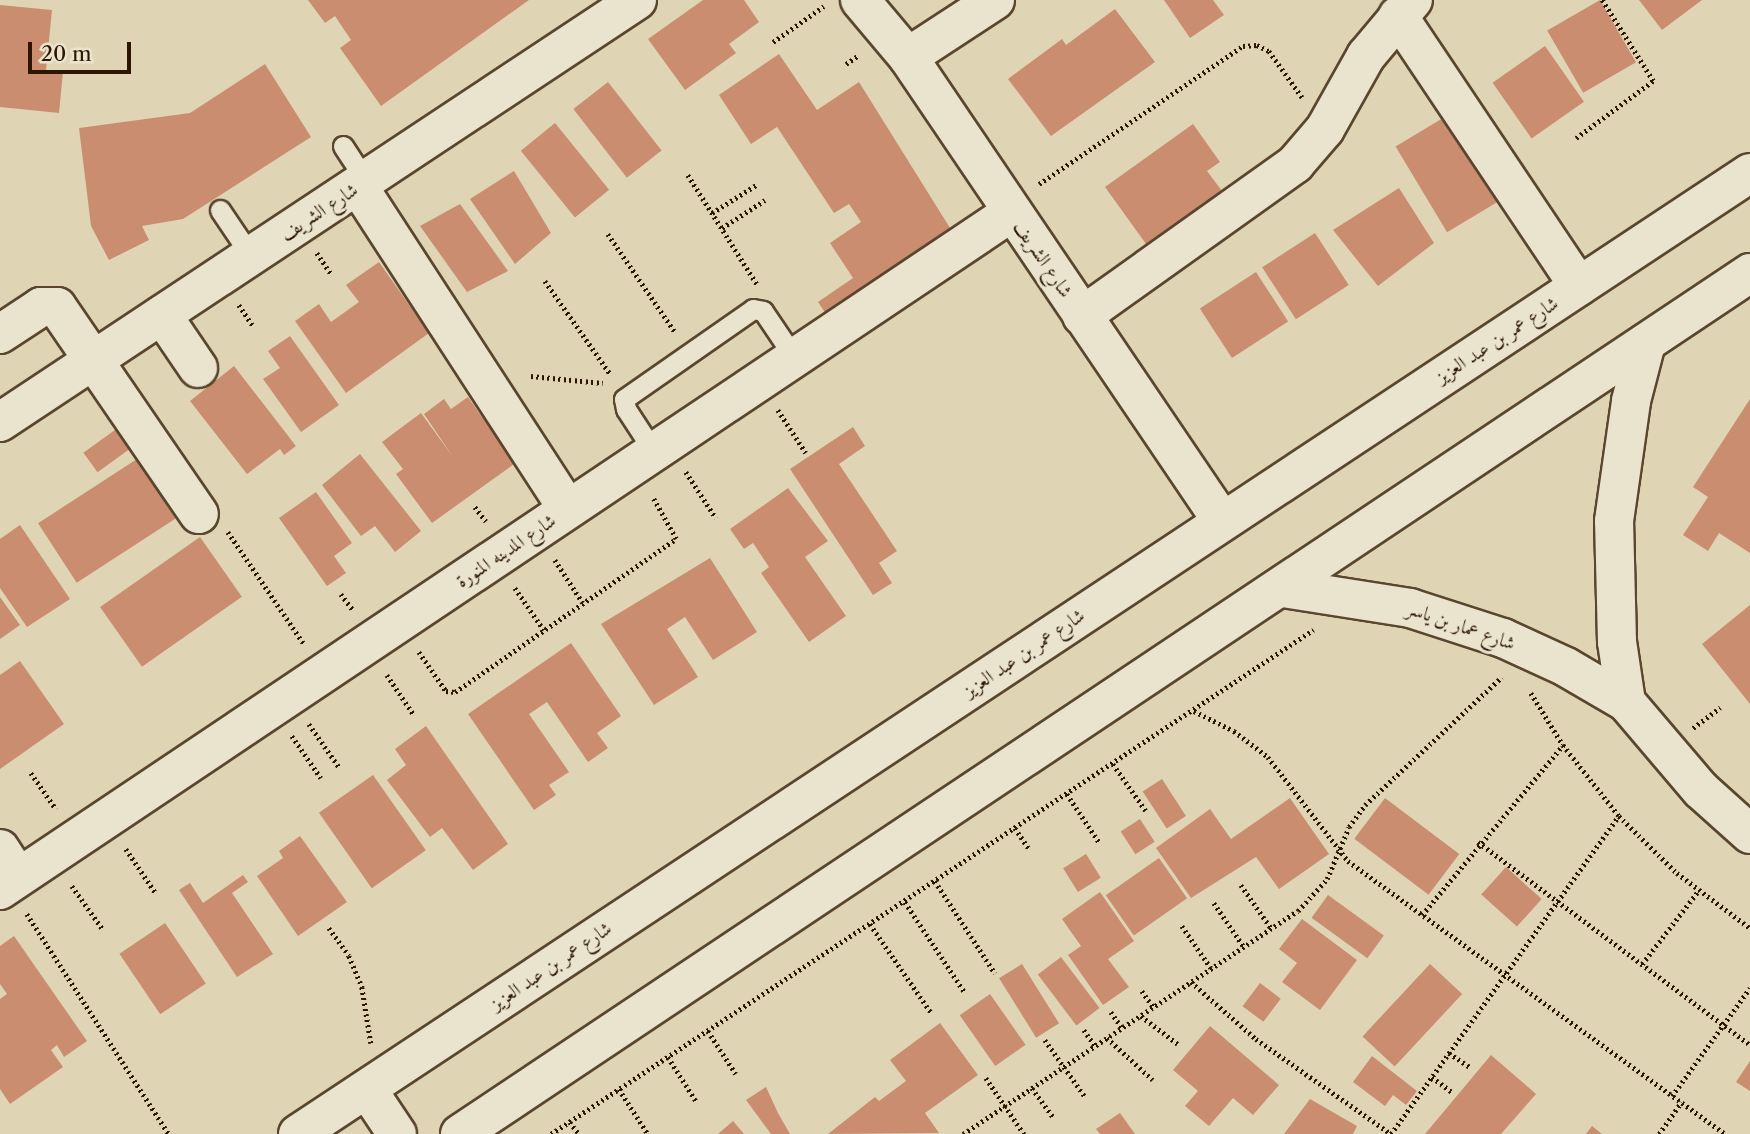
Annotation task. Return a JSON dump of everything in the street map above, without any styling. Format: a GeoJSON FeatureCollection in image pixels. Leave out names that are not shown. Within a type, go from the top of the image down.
{"type":"FeatureCollection","features":[{"type":"Feature","properties":{"kind":"street","name":"شارع الشريف"},"geometry":{"type":"LineString","coordinates":[[0,422],[637,0]]}},
{"type":"Feature","properties":{"kind":"street","name":"شارع الشريف"},"geometry":{"type":"LineString","coordinates":[[860,0],[908,57],[1222,521]]}},
{"type":"Feature","properties":{"kind":"street"},"geometry":{"type":"LineString","coordinates":[[908,57],[995,0]]}},
{"type":"Feature","properties":{"kind":"street"},"geometry":{"type":"LineString","coordinates":[[1082,316],[1276,179],[1325,129],[1359,67],[1406,8],[1579,286]]}},
{"type":"Feature","properties":{"kind":"street","name":"شارع عمر بن عبد العزيز"},"geometry":{"type":"LineString","coordinates":[[298,1134],[1750,173]]}},
{"type":"Feature","properties":{"kind":"street"},"geometry":{"type":"LineString","coordinates":[[362,183],[568,509]]}},
{"type":"Feature","properties":{"kind":"street","name":"شارع المدينه المنورة"},"geometry":{"type":"LineString","coordinates":[[7,875],[78,838],[759,381],[1010,208]]}},
{"type":"Feature","properties":{"kind":"street"},"geometry":{"type":"LineString","coordinates":[[460,1134],[1283,588],[1750,273]]}},
{"type":"Feature","properties":{"kind":"street"},"geometry":{"type":"LineString","coordinates":[[0,334],[41,307],[52,306],[61,311],[200,514]]}},
{"type":"Feature","properties":{"kind":"street"},"geometry":{"type":"LineString","coordinates":[[162,315],[198,368]]}},
{"type":"Feature","properties":{"kind":"street"},"geometry":{"type":"LineString","coordinates":[[1626,702],[1616,630],[1614,521],[1631,401],[1646,343]]}},
{"type":"Feature","properties":{"kind":"street","name":"شارع عمار بن ياسر"},"geometry":{"type":"LineString","coordinates":[[1283,588],[1410,608],[1626,702],[1701,790],[1750,834]]}},
{"type":"Feature","properties":{"kind":"street"},"geometry":{"type":"LineString","coordinates":[[367,1088],[397,1134]]}},
{"type":"Feature","properties":{"kind":"lane"},"geometry":{"type":"LineString","coordinates":[[343,146],[362,183]]}},
{"type":"Feature","properties":{"kind":"lane"},"geometry":{"type":"LineString","coordinates":[[220,211],[251,256]]}},
{"type":"Feature","properties":{"kind":"lane"},"geometry":{"type":"LineString","coordinates":[[651,453],[624,406],[622,391],[689,353],[757,309],[794,357]]}},
{"type":"Feature","properties":{"kind":"path"},"geometry":{"type":"LineString","coordinates":[[773,43],[833,0]]}},
{"type":"Feature","properties":{"kind":"path"},"geometry":{"type":"LineString","coordinates":[[1576,138],[1653,81],[1602,0]]}},
{"type":"Feature","properties":{"kind":"path"},"geometry":{"type":"LineString","coordinates":[[1010,208],[1242,46],[1257,45],[1269,51],[1325,129]]}},
{"type":"Feature","properties":{"kind":"path"},"geometry":{"type":"LineString","coordinates":[[688,175],[756,281],[757,309]]}},
{"type":"Feature","properties":{"kind":"path"},"geometry":{"type":"LineString","coordinates":[[712,213],[756,186]]}},
{"type":"Feature","properties":{"kind":"path"},"geometry":{"type":"LineString","coordinates":[[722,228],[765,200]]}},
{"type":"Feature","properties":{"kind":"path"},"geometry":{"type":"LineString","coordinates":[[608,234],[689,353]]}},
{"type":"Feature","properties":{"kind":"path"},"geometry":{"type":"LineString","coordinates":[[545,281],[622,391]]}},
{"type":"Feature","properties":{"kind":"path"},"geometry":{"type":"LineString","coordinates":[[531,376],[622,391]]}},
{"type":"Feature","properties":{"kind":"path"},"geometry":{"type":"LineString","coordinates":[[759,381],[806,453]]}},
{"type":"Feature","properties":{"kind":"path"},"geometry":{"type":"LineString","coordinates":[[651,453],[716,518]]}},
{"type":"Feature","properties":{"kind":"path"},"geometry":{"type":"LineString","coordinates":[[399,623],[446,691],[453,693],[676,539],[651,453]]}},
{"type":"Feature","properties":{"kind":"path"},"geometry":{"type":"LineString","coordinates":[[200,514],[229,533],[324,673]]}},
{"type":"Feature","properties":{"kind":"path"},"geometry":{"type":"LineString","coordinates":[[536,530],[583,603]]}},
{"type":"Feature","properties":{"kind":"path"},"geometry":{"type":"LineString","coordinates":[[495,558],[544,630]]}},
{"type":"Feature","properties":{"kind":"path"},"geometry":{"type":"LineString","coordinates":[[551,1134],[1317,628]]}},
{"type":"Feature","properties":{"kind":"path"},"geometry":{"type":"LineString","coordinates":[[366,645],[414,715]]}},
{"type":"Feature","properties":{"kind":"path"},"geometry":{"type":"LineString","coordinates":[[963,1134],[1272,928],[1318,891],[1340,853],[1349,827],[1366,805],[1509,651],[1563,745],[1619,816],[1699,890],[1750,928]]}},
{"type":"Feature","properties":{"kind":"path"},"geometry":{"type":"LineString","coordinates":[[281,702],[339,767]]}},
{"type":"Feature","properties":{"kind":"path"},"geometry":{"type":"LineString","coordinates":[[281,702],[321,779]]}},
{"type":"Feature","properties":{"kind":"path"},"geometry":{"type":"LineString","coordinates":[[1193,711],[1234,731],[1268,757],[1340,853],[1725,1134]]}},
{"type":"Feature","properties":{"kind":"path"},"geometry":{"type":"LineString","coordinates":[[1422,915],[1478,842],[1563,745]]}},
{"type":"Feature","properties":{"kind":"path"},"geometry":{"type":"LineString","coordinates":[[1113,764],[1146,811]]}},
{"type":"Feature","properties":{"kind":"path"},"geometry":{"type":"LineString","coordinates":[[31,773],[78,838],[155,892]]}},
{"type":"Feature","properties":{"kind":"path"},"geometry":{"type":"LineString","coordinates":[[1067,794],[1099,842]]}},
{"type":"Feature","properties":{"kind":"path"},"geometry":{"type":"LineString","coordinates":[[1191,982],[1256,1040],[1391,1134],[1619,816]]}},
{"type":"Feature","properties":{"kind":"path"},"geometry":{"type":"LineString","coordinates":[[1015,828],[1029,849]]}},
{"type":"Feature","properties":{"kind":"path"},"geometry":{"type":"LineString","coordinates":[[78,838],[102,928]]}},
{"type":"Feature","properties":{"kind":"path"},"geometry":{"type":"LineString","coordinates":[[1478,842],[1750,1045]]}},
{"type":"Feature","properties":{"kind":"path"},"geometry":{"type":"LineString","coordinates":[[7,875],[169,1134]]}},
{"type":"Feature","properties":{"kind":"path"},"geometry":{"type":"LineString","coordinates":[[935,881],[995,973]]}},
{"type":"Feature","properties":{"kind":"path"},"geometry":{"type":"LineString","coordinates":[[1241,885],[1272,928]]}},
{"type":"Feature","properties":{"kind":"path"},"geometry":{"type":"LineString","coordinates":[[1642,964],[1699,890]]}},
{"type":"Feature","properties":{"kind":"path"},"geometry":{"type":"LineString","coordinates":[[904,901],[964,991]]}},
{"type":"Feature","properties":{"kind":"path"},"geometry":{"type":"LineString","coordinates":[[1214,903],[1244,947]]}},
{"type":"Feature","properties":{"kind":"path"},"geometry":{"type":"LineString","coordinates":[[870,924],[932,1014]]}},
{"type":"Feature","properties":{"kind":"path"},"geometry":{"type":"LineString","coordinates":[[1182,926],[1212,968]]}},
{"type":"Feature","properties":{"kind":"path"},"geometry":{"type":"LineString","coordinates":[[329,928],[356,971],[367,1002],[371,1036],[367,1088]]}},
{"type":"Feature","properties":{"kind":"path"},"geometry":{"type":"LineString","coordinates":[[1672,1096],[1750,988]]}},
{"type":"Feature","properties":{"kind":"path"},"geometry":{"type":"LineString","coordinates":[[1142,990],[1153,1007]]}},
{"type":"Feature","properties":{"kind":"path"},"geometry":{"type":"LineString","coordinates":[[1111,1012],[1122,1028]]}},
{"type":"Feature","properties":{"kind":"path"},"geometry":{"type":"LineString","coordinates":[[1141,1016],[1178,1044]]}},
{"type":"Feature","properties":{"kind":"path"},"geometry":{"type":"LineString","coordinates":[[1084,1030],[1095,1046]]}},
{"type":"Feature","properties":{"kind":"path"},"geometry":{"type":"LineString","coordinates":[[708,1031],[736,1074]]}},
{"type":"Feature","properties":{"kind":"path"},"geometry":{"type":"LineString","coordinates":[[1107,1038],[1153,1080]]}},
{"type":"Feature","properties":{"kind":"path"},"geometry":{"type":"LineString","coordinates":[[1045,1040],[1086,1098]]}},
{"type":"Feature","properties":{"kind":"path"},"geometry":{"type":"LineString","coordinates":[[1449,1053],[1470,1067]]}},
{"type":"Feature","properties":{"kind":"path"},"geometry":{"type":"LineString","coordinates":[[668,1057],[696,1101]]}},
{"type":"Feature","properties":{"kind":"path"},"geometry":{"type":"LineString","coordinates":[[1432,1077],[1452,1092]]}},
{"type":"Feature","properties":{"kind":"path"},"geometry":{"type":"LineString","coordinates":[[986,1078],[1024,1134]]}},
{"type":"Feature","properties":{"kind":"path"},"geometry":{"type":"LineString","coordinates":[[1032,1088],[1054,1118]]}},
{"type":"Feature","properties":{"kind":"path"},"geometry":{"type":"LineString","coordinates":[[619,1089],[648,1134]]}},
{"type":"Feature","properties":{"kind":"path"},"geometry":{"type":"LineString","coordinates":[[1659,1134],[1681,1102]]}},
{"type":"Feature","properties":{"kind":"path"},"geometry":{"type":"LineString","coordinates":[[570,1122],[579,1134]]}},
{"type":"Feature","properties":{"kind":"building"},"geometry":{"type":"Polygon","coordinates":[[[308,0],[529,0],[381,106],[340,48],[351,40],[335,16],[325,23],[308,0]]]}},
{"type":"Feature","properties":{"kind":"building"},"geometry":{"type":"Polygon","coordinates":[[[703,0],[744,0],[759,22],[729,44],[736,53],[685,90],[648,39],[703,0]]]}},
{"type":"Feature","properties":{"kind":"building"},"geometry":{"type":"Polygon","coordinates":[[[1164,0],[1213,0],[1224,15],[1190,38],[1164,0]]]}},
{"type":"Feature","properties":{"kind":"building"},"geometry":{"type":"Polygon","coordinates":[[[1600,0],[1636,62],[1583,93],[1547,30],[1600,0]]]}},
{"type":"Feature","properties":{"kind":"building"},"geometry":{"type":"Polygon","coordinates":[[[1639,0],[1702,0],[1662,30],[1639,0]]]}},
{"type":"Feature","properties":{"kind":"building"},"geometry":{"type":"Polygon","coordinates":[[[0,5],[52,10],[46,70],[63,72],[59,113],[0,107],[0,5]]]}},
{"type":"Feature","properties":{"kind":"building"},"geometry":{"type":"Polygon","coordinates":[[[1115,9],[1155,62],[1051,136],[1008,79],[1062,39],[1066,45],[1115,9]]]}},
{"type":"Feature","properties":{"kind":"building"},"geometry":{"type":"Polygon","coordinates":[[[1545,46],[1584,102],[1532,138],[1493,83],[1545,46]]]}},
{"type":"Feature","properties":{"kind":"building"},"geometry":{"type":"Polygon","coordinates":[[[779,54],[817,110],[859,82],[955,236],[830,320],[818,302],[853,278],[830,243],[861,222],[849,204],[834,213],[777,127],[751,144],[719,95],[779,54]]]}},
{"type":"Feature","properties":{"kind":"building"},"geometry":{"type":"Polygon","coordinates":[[[265,64],[311,137],[183,219],[142,226],[149,240],[109,260],[91,226],[79,128],[190,113],[265,64]]]}},
{"type":"Feature","properties":{"kind":"building"},"geometry":{"type":"Polygon","coordinates":[[[608,82],[662,151],[627,178],[573,109],[608,82]]]}},
{"type":"Feature","properties":{"kind":"building"},"geometry":{"type":"Polygon","coordinates":[[[1453,112],[1505,198],[1447,232],[1396,147],[1453,112]]]}},
{"type":"Feature","properties":{"kind":"building"},"geometry":{"type":"Polygon","coordinates":[[[555,123],[609,190],[575,218],[521,151],[555,123]]]}},
{"type":"Feature","properties":{"kind":"building"},"geometry":{"type":"Polygon","coordinates":[[[1193,124],[1220,162],[1207,171],[1222,191],[1146,244],[1105,187],[1193,124]]]}},
{"type":"Feature","properties":{"kind":"building"},"geometry":{"type":"Polygon","coordinates":[[[514,171],[551,233],[515,264],[470,199],[514,171]]]}},
{"type":"Feature","properties":{"kind":"building"},"geometry":{"type":"Polygon","coordinates":[[[1399,188],[1434,243],[1378,286],[1333,230],[1399,188]]]}},
{"type":"Feature","properties":{"kind":"building"},"geometry":{"type":"Polygon","coordinates":[[[460,204],[508,271],[467,292],[420,226],[460,204]]]}},
{"type":"Feature","properties":{"kind":"building"},"geometry":{"type":"Polygon","coordinates":[[[1315,233],[1349,285],[1296,319],[1262,267],[1315,233]]]}},
{"type":"Feature","properties":{"kind":"building"},"geometry":{"type":"Polygon","coordinates":[[[379,262],[429,333],[346,393],[295,321],[319,304],[331,322],[359,302],[346,285],[379,262]]]}},
{"type":"Feature","properties":{"kind":"building"},"geometry":{"type":"Polygon","coordinates":[[[1256,272],[1288,321],[1232,358],[1200,308],[1256,272]]]}},
{"type":"Feature","properties":{"kind":"building"},"geometry":{"type":"Polygon","coordinates":[[[290,336],[339,405],[301,432],[263,379],[280,368],[268,351],[290,336]]]}},
{"type":"Feature","properties":{"kind":"building"},"geometry":{"type":"Polygon","coordinates":[[[234,366],[296,446],[284,455],[280,449],[247,474],[190,401],[234,366]]]}},
{"type":"Feature","properties":{"kind":"building"},"geometry":{"type":"Polygon","coordinates":[[[468,397],[482,417],[488,413],[521,459],[432,523],[396,474],[403,469],[382,442],[421,413],[453,457],[424,414],[444,399],[451,409],[468,397]]]}},
{"type":"Feature","properties":{"kind":"building"},"geometry":{"type":"Polygon","coordinates":[[[1750,399],[1750,553],[1719,533],[1708,551],[1683,535],[1708,497],[1693,487],[1750,399]]]}},
{"type":"Feature","properties":{"kind":"building"},"geometry":{"type":"Polygon","coordinates":[[[119,427],[133,446],[98,472],[83,453],[119,427]]]}},
{"type":"Feature","properties":{"kind":"building"},"geometry":{"type":"Polygon","coordinates":[[[853,427],[865,446],[839,464],[897,551],[879,563],[892,583],[873,595],[790,469],[853,427]]]}},
{"type":"Feature","properties":{"kind":"building"},"geometry":{"type":"Polygon","coordinates":[[[360,454],[421,531],[395,552],[375,526],[361,536],[322,485],[360,454]]]}},
{"type":"Feature","properties":{"kind":"building"},"geometry":{"type":"Polygon","coordinates":[[[137,459],[176,519],[77,583],[38,523],[137,459]]]}},
{"type":"Feature","properties":{"kind":"building"},"geometry":{"type":"Polygon","coordinates":[[[788,488],[828,541],[805,557],[846,616],[809,642],[761,573],[769,567],[753,543],[744,549],[730,529],[788,488]]]}},
{"type":"Feature","properties":{"kind":"building"},"geometry":{"type":"Polygon","coordinates":[[[316,492],[352,543],[334,556],[346,573],[327,586],[279,518],[316,492]]]}},
{"type":"Feature","properties":{"kind":"building"},"geometry":{"type":"Polygon","coordinates":[[[20,525],[70,599],[27,627],[0,588],[0,539],[20,525]]]}},
{"type":"Feature","properties":{"kind":"building"},"geometry":{"type":"Polygon","coordinates":[[[200,537],[242,597],[142,667],[100,607],[200,537]]]}},
{"type":"Feature","properties":{"kind":"building"},"geometry":{"type":"Polygon","coordinates":[[[710,558],[757,632],[713,660],[685,617],[667,629],[698,677],[654,705],[601,624],[710,558]]]}},
{"type":"Feature","properties":{"kind":"building"},"geometry":{"type":"Polygon","coordinates":[[[0,597],[20,625],[0,639],[0,597]]]}},
{"type":"Feature","properties":{"kind":"building"},"geometry":{"type":"Polygon","coordinates":[[[1750,605],[1750,704],[1702,644],[1750,605]]]}},
{"type":"Feature","properties":{"kind":"building"},"geometry":{"type":"Polygon","coordinates":[[[571,643],[621,716],[597,733],[608,748],[588,762],[547,702],[529,714],[569,772],[549,785],[556,795],[534,810],[468,714],[571,643]]]}},
{"type":"Feature","properties":{"kind":"building"},"geometry":{"type":"Polygon","coordinates":[[[20,661],[64,724],[0,769],[0,675],[20,661]]]}},
{"type":"Feature","properties":{"kind":"building"},"geometry":{"type":"Polygon","coordinates":[[[426,726],[508,844],[473,870],[442,828],[430,837],[387,780],[406,765],[395,749],[426,726]]]}},
{"type":"Feature","properties":{"kind":"building"},"geometry":{"type":"Polygon","coordinates":[[[373,775],[426,850],[372,888],[319,813],[373,775]]]}},
{"type":"Feature","properties":{"kind":"building"},"geometry":{"type":"Polygon","coordinates":[[[1162,779],[1186,816],[1167,828],[1143,792],[1162,779]]]}},
{"type":"Feature","properties":{"kind":"building"},"geometry":{"type":"Polygon","coordinates":[[[1290,798],[1329,854],[1279,889],[1256,857],[1191,898],[1156,848],[1210,809],[1231,839],[1290,798]]]}},
{"type":"Feature","properties":{"kind":"building"},"geometry":{"type":"Polygon","coordinates":[[[1385,798],[1459,854],[1429,895],[1354,839],[1385,798]]]}},
{"type":"Feature","properties":{"kind":"building"},"geometry":{"type":"Polygon","coordinates":[[[1140,819],[1155,842],[1135,854],[1121,832],[1140,819]]]}},
{"type":"Feature","properties":{"kind":"building"},"geometry":{"type":"Polygon","coordinates":[[[300,836],[347,902],[298,936],[257,876],[283,858],[279,851],[300,836]]]}},
{"type":"Feature","properties":{"kind":"building"},"geometry":{"type":"Polygon","coordinates":[[[1086,854],[1101,878],[1078,892],[1063,868],[1086,854]]]}},
{"type":"Feature","properties":{"kind":"building"},"geometry":{"type":"Polygon","coordinates":[[[1159,858],[1187,898],[1134,935],[1106,895],[1159,858]]]}},
{"type":"Feature","properties":{"kind":"building"},"geometry":{"type":"Polygon","coordinates":[[[1506,867],[1542,899],[1517,927],[1481,894],[1506,867]]]}},
{"type":"Feature","properties":{"kind":"building"},"geometry":{"type":"Polygon","coordinates":[[[243,875],[248,882],[232,893],[273,954],[237,977],[179,890],[190,883],[203,903],[243,875]]]}},
{"type":"Feature","properties":{"kind":"building"},"geometry":{"type":"Polygon","coordinates":[[[1100,892],[1134,941],[1108,959],[1129,987],[1103,1005],[1068,955],[1081,946],[1062,919],[1100,892]]]}},
{"type":"Feature","properties":{"kind":"building"},"geometry":{"type":"Polygon","coordinates":[[[1328,895],[1384,936],[1367,958],[1312,918],[1328,895]]]}},
{"type":"Feature","properties":{"kind":"building"},"geometry":{"type":"Polygon","coordinates":[[[1302,919],[1357,960],[1320,1010],[1282,982],[1297,963],[1279,949],[1302,919]]]}},
{"type":"Feature","properties":{"kind":"building"},"geometry":{"type":"Polygon","coordinates":[[[165,923],[206,984],[160,1014],[119,954],[165,923]]]}},
{"type":"Feature","properties":{"kind":"building"},"geometry":{"type":"Polygon","coordinates":[[[14,936],[87,1041],[64,1057],[57,1045],[51,1050],[63,1067],[10,1104],[0,1089],[0,999],[7,994],[0,984],[0,946],[14,936]]]}},
{"type":"Feature","properties":{"kind":"building"},"geometry":{"type":"Polygon","coordinates":[[[1061,957],[1100,1008],[1076,1026],[1038,974],[1061,957]]]}},
{"type":"Feature","properties":{"kind":"building"},"geometry":{"type":"Polygon","coordinates":[[[1022,964],[1059,1023],[1036,1038],[999,978],[1022,964]]]}},
{"type":"Feature","properties":{"kind":"building"},"geometry":{"type":"Polygon","coordinates":[[[1430,964],[1462,994],[1395,1066],[1362,1036],[1430,964]]]}},
{"type":"Feature","properties":{"kind":"building"},"geometry":{"type":"Polygon","coordinates":[[[1260,983],[1281,999],[1263,1022],[1243,1006],[1260,983]]]}},
{"type":"Feature","properties":{"kind":"building"},"geometry":{"type":"Polygon","coordinates":[[[990,994],[1026,1045],[995,1066],[960,1015],[990,994]]]}},
{"type":"Feature","properties":{"kind":"building"},"geometry":{"type":"Polygon","coordinates":[[[940,1023],[978,1075],[925,1113],[939,1133],[828,1134],[875,1097],[879,1101],[906,1081],[890,1060],[940,1023]]]}},
{"type":"Feature","properties":{"kind":"building"},"geometry":{"type":"Polygon","coordinates":[[[1210,1026],[1279,1085],[1253,1115],[1233,1098],[1209,1126],[1185,1106],[1198,1091],[1173,1070],[1210,1026]]]}},
{"type":"Feature","properties":{"kind":"building"},"geometry":{"type":"Polygon","coordinates":[[[1491,1055],[1536,1094],[1501,1134],[1425,1134],[1491,1055]]]}},
{"type":"Feature","properties":{"kind":"building"},"geometry":{"type":"Polygon","coordinates":[[[1372,1056],[1417,1091],[1406,1105],[1393,1095],[1385,1106],[1353,1082],[1372,1056]]]}},
{"type":"Feature","properties":{"kind":"building"},"geometry":{"type":"Polygon","coordinates":[[[1750,1061],[1750,1091],[1736,1082],[1750,1061]]]}},
{"type":"Feature","properties":{"kind":"building"},"geometry":{"type":"Polygon","coordinates":[[[766,1087],[790,1134],[771,1134],[746,1100],[766,1087]]]}},
{"type":"Feature","properties":{"kind":"building"},"geometry":{"type":"Polygon","coordinates":[[[1310,1099],[1357,1126],[1353,1134],[1284,1134],[1310,1099]]]}},
{"type":"Feature","properties":{"kind":"building"},"geometry":{"type":"Polygon","coordinates":[[[1120,1113],[1135,1134],[1100,1134],[1096,1129],[1120,1113]]]}},
{"type":"Feature","properties":{"kind":"building"},"geometry":{"type":"Polygon","coordinates":[[[733,1121],[744,1134],[718,1134],[733,1121]]]}},
{"type":"Feature","properties":{"kind":"building"},"geometry":{"type":"Polygon","coordinates":[[[1592,1126],[1602,1134],[1586,1134],[1592,1126]]]}}]}
